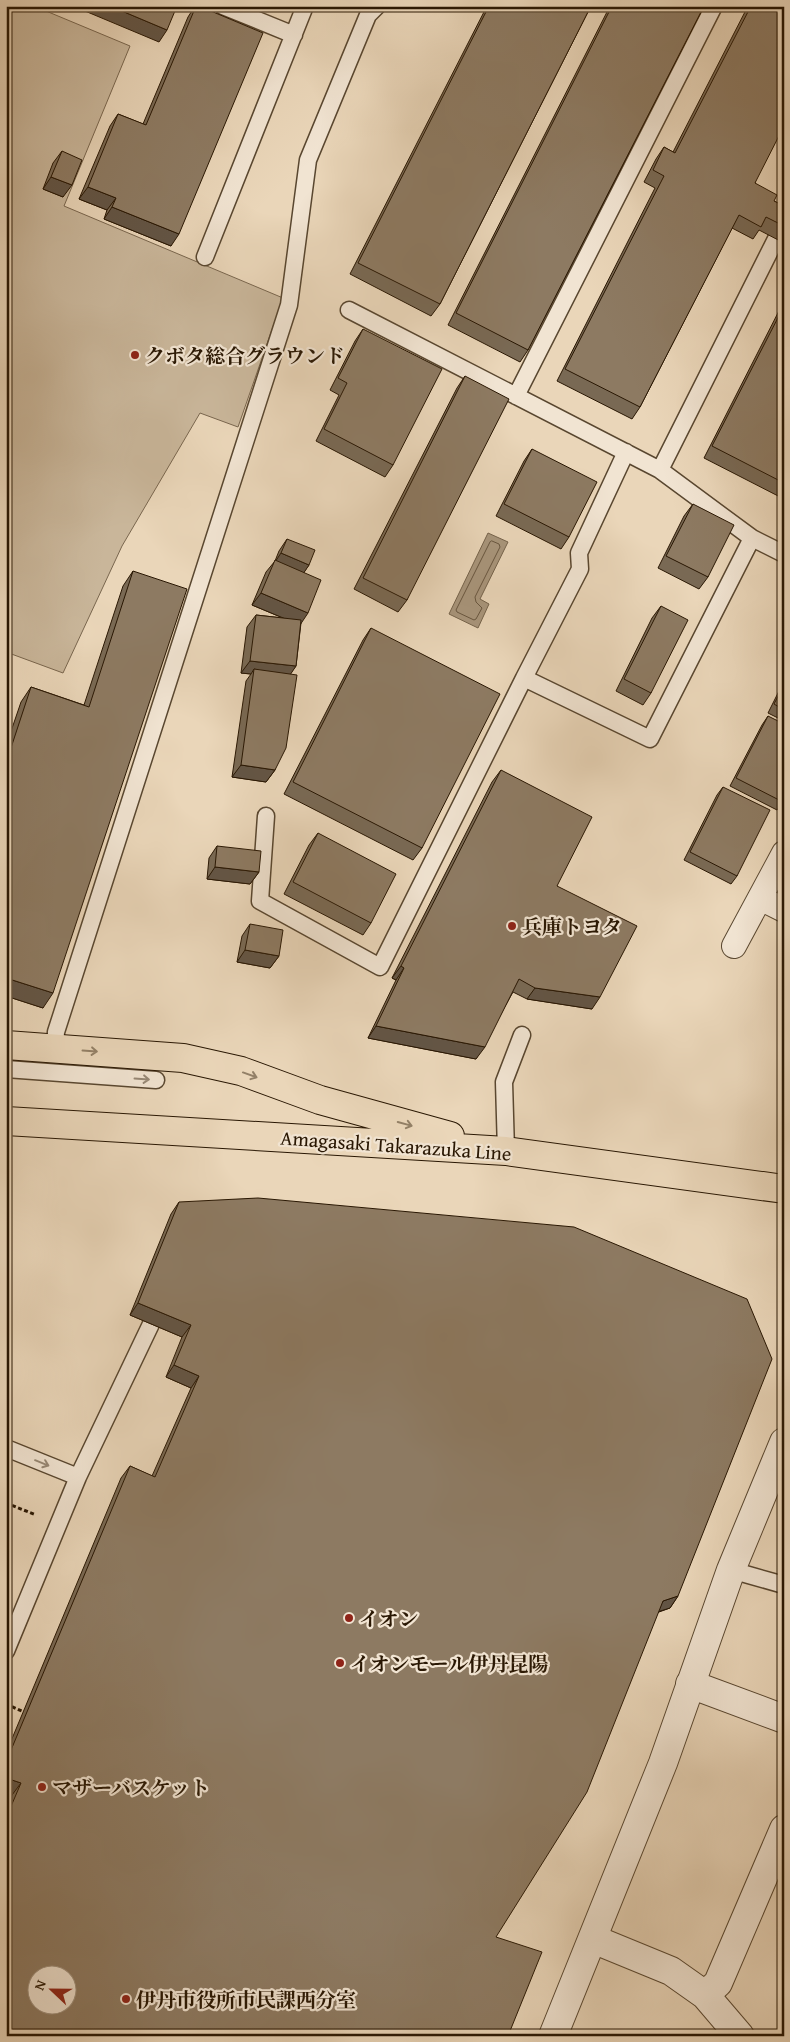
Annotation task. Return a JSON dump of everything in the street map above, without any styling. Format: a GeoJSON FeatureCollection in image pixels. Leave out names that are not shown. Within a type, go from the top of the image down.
{"type":"FeatureCollection","features":[{"type":"Feature","properties":{"kind":"main road"},"geometry":{"type":"LineString","coordinates":[[6,1044],[183,1058],[241,1071],[320,1100],[506,1151]]}},
{"type":"Feature","properties":{"kind":"main road","name":"Amagasaki Takarazuka Line"},"geometry":{"type":"LineString","coordinates":[[6,1121],[506,1151],[784,1189]]}},
{"type":"Feature","properties":{"kind":"street"},"geometry":{"type":"LineString","coordinates":[[734,946],[784,853]]}},
{"type":"Feature","properties":{"kind":"street"},"geometry":{"type":"LineString","coordinates":[[760,898],[784,910]]}},
{"type":"Feature","properties":{"kind":"street"},"geometry":{"type":"LineString","coordinates":[[553,2036],[663,1762],[731,1570],[784,1442]]}},
{"type":"Feature","properties":{"kind":"street"},"geometry":{"type":"LineString","coordinates":[[690,1684],[784,1719]]}},
{"type":"Feature","properties":{"kind":"street"},"geometry":{"type":"LineString","coordinates":[[705,1995],[718,1983],[784,1829]]}},
{"type":"Feature","properties":{"kind":"street"},"geometry":{"type":"LineString","coordinates":[[592,1939],[671,1971],[705,1995],[740,2036]]}},
{"type":"Feature","properties":{"kind":"lane"},"geometry":{"type":"LineString","coordinates":[[223,6],[294,36]]}},
{"type":"Feature","properties":{"kind":"lane"},"geometry":{"type":"LineString","coordinates":[[205,257],[305,6]]}},
{"type":"Feature","properties":{"kind":"lane"},"geometry":{"type":"LineString","coordinates":[[55,1048],[56,1032],[289,306],[308,160],[368,15],[377,6]]}},
{"type":"Feature","properties":{"kind":"lane"},"geometry":{"type":"LineString","coordinates":[[516,396],[714,6]]}},
{"type":"Feature","properties":{"kind":"lane"},"geometry":{"type":"LineString","coordinates":[[660,470],[784,224]]}},
{"type":"Feature","properties":{"kind":"lane"},"geometry":{"type":"LineString","coordinates":[[349,310],[660,470],[752,538],[784,554]]}},
{"type":"Feature","properties":{"kind":"lane"},"geometry":{"type":"LineString","coordinates":[[266,816],[260,902],[380,967],[580,569],[579,553],[626,452]]}},
{"type":"Feature","properties":{"kind":"lane"},"geometry":{"type":"LineString","coordinates":[[524,678],[650,739],[752,538]]}},
{"type":"Feature","properties":{"kind":"lane"},"geometry":{"type":"LineString","coordinates":[[506,1151],[504,1082],[522,1035]]}},
{"type":"Feature","properties":{"kind":"lane"},"geometry":{"type":"LineString","coordinates":[[6,1069],[156,1080]]}},
{"type":"Feature","properties":{"kind":"lane"},"geometry":{"type":"LineString","coordinates":[[6,1651],[78,1477],[151,1324]]}},
{"type":"Feature","properties":{"kind":"lane"},"geometry":{"type":"LineString","coordinates":[[6,1448],[78,1477]]}},
{"type":"Feature","properties":{"kind":"lane"},"geometry":{"type":"LineString","coordinates":[[731,1570],[784,1585]]}},
{"type":"Feature","properties":{"kind":"path"},"geometry":{"type":"LineString","coordinates":[[6,1503],[42,1517]]}},
{"type":"Feature","properties":{"kind":"path"},"geometry":{"type":"LineString","coordinates":[[6,1704],[24,1712]]}},
{"type":"Feature","properties":{"kind":"shaded area","name":"クボタ総合グラウンド"},"geometry":{"type":"Polygon","coordinates":[[[6,6],[34,6],[130,46],[64,206],[283,298],[238,427],[200,413],[122,546],[63,673],[6,652],[6,6]]]}},
{"type":"Feature","properties":{"kind":"water"},"geometry":{"type":"Polygon","coordinates":[[[488,533],[508,542],[480,599],[489,604],[478,628],[449,614],[488,533]]]}},
{"type":"Feature","properties":{"kind":"building"},"geometry":{"type":"Polygon","coordinates":[[[110,6],[177,6],[167,30],[110,6]]]}},
{"type":"Feature","properties":{"kind":"building"},"geometry":{"type":"Polygon","coordinates":[[[196,6],[263,33],[179,234],[112,207],[116,198],[88,187],[118,114],[146,125],[196,6]]]}},
{"type":"Feature","properties":{"kind":"building"},"geometry":{"type":"Polygon","coordinates":[[[489,6],[591,6],[440,304],[358,263],[489,6]]]}},
{"type":"Feature","properties":{"kind":"building"},"geometry":{"type":"Polygon","coordinates":[[[612,6],[704,6],[528,350],[456,313],[612,6]]]}},
{"type":"Feature","properties":{"kind":"building"},"geometry":{"type":"Polygon","coordinates":[[[751,6],[784,6],[784,126],[755,183],[777,195],[774,201],[784,206],[784,226],[766,217],[761,227],[739,215],[640,407],[565,369],[664,176],[653,170],[664,147],[675,153],[751,6]]]}},
{"type":"Feature","properties":{"kind":"building"},"geometry":{"type":"Polygon","coordinates":[[[62,151],[82,160],[72,185],[51,177],[62,151]]]}},
{"type":"Feature","properties":{"kind":"building"},"geometry":{"type":"Polygon","coordinates":[[[784,306],[784,483],[712,446],[784,306]]]}},
{"type":"Feature","properties":{"kind":"building"},"geometry":{"type":"Polygon","coordinates":[[[363,329],[442,369],[393,465],[324,429],[347,383],[338,378],[363,329]]]}},
{"type":"Feature","properties":{"kind":"building"},"geometry":{"type":"Polygon","coordinates":[[[465,376],[509,399],[407,600],[363,578],[465,376]]]}},
{"type":"Feature","properties":{"kind":"building"},"geometry":{"type":"Polygon","coordinates":[[[532,449],[597,482],[569,537],[504,504],[532,449]]]}},
{"type":"Feature","properties":{"kind":"building"},"geometry":{"type":"Polygon","coordinates":[[[693,504],[734,525],[708,577],[666,556],[693,504]]]}},
{"type":"Feature","properties":{"kind":"building"},"geometry":{"type":"Polygon","coordinates":[[[287,539],[315,550],[309,565],[281,553],[287,539]]]}},
{"type":"Feature","properties":{"kind":"building"},"geometry":{"type":"Polygon","coordinates":[[[275,560],[321,580],[308,613],[261,593],[275,560]]]}},
{"type":"Feature","properties":{"kind":"building"},"geometry":{"type":"Polygon","coordinates":[[[133,571],[187,589],[53,993],[6,978],[6,763],[31,687],[89,707],[133,571]]]}},
{"type":"Feature","properties":{"kind":"building"},"geometry":{"type":"Polygon","coordinates":[[[661,606],[688,620],[651,693],[624,679],[661,606]]]}},
{"type":"Feature","properties":{"kind":"building"},"geometry":{"type":"Polygon","coordinates":[[[256,615],[301,620],[296,666],[250,661],[256,615]]]}},
{"type":"Feature","properties":{"kind":"building"},"geometry":{"type":"Polygon","coordinates":[[[371,628],[500,694],[422,848],[293,782],[371,628]]]}},
{"type":"Feature","properties":{"kind":"building"},"geometry":{"type":"Polygon","coordinates":[[[254,669],[297,675],[286,748],[275,770],[241,765],[254,669]]]}},
{"type":"Feature","properties":{"kind":"building"},"geometry":{"type":"Polygon","coordinates":[[[784,685],[784,710],[774,704],[784,685]]]}},
{"type":"Feature","properties":{"kind":"building"},"geometry":{"type":"Polygon","coordinates":[[[768,716],[784,724],[783,802],[736,778],[768,716]]]}},
{"type":"Feature","properties":{"kind":"building","name":"兵庫トヨタ"},"geometry":{"type":"Polygon","coordinates":[[[501,770],[592,817],[557,886],[637,926],[600,997],[535,988],[519,979],[485,1047],[376,1026],[404,968],[401,966],[501,770]]]}},
{"type":"Feature","properties":{"kind":"building"},"geometry":{"type":"Polygon","coordinates":[[[723,787],[770,810],[737,876],[690,852],[723,787]]]}},
{"type":"Feature","properties":{"kind":"building"},"geometry":{"type":"Polygon","coordinates":[[[318,833],[396,874],[371,923],[293,882],[318,833]]]}},
{"type":"Feature","properties":{"kind":"building"},"geometry":{"type":"Polygon","coordinates":[[[217,846],[261,851],[259,872],[215,867],[217,846]]]}},
{"type":"Feature","properties":{"kind":"building"},"geometry":{"type":"Polygon","coordinates":[[[250,924],[283,930],[279,956],[245,950],[250,924]]]}},
{"type":"Feature","properties":{"kind":"building","name":"イオンモール伊丹昆陽"},"geometry":{"type":"Polygon","coordinates":[[[258,1198],[574,1227],[747,1299],[772,1359],[678,1596],[663,1601],[587,1792],[496,1937],[542,1952],[508,2036],[6,2036],[6,1818],[21,1783],[6,1778],[6,1762],[130,1466],[155,1477],[199,1376],[174,1365],[191,1325],[138,1303],[179,1202],[258,1198]]]}},
{"type":"Feature","properties":{"kind":"place","name":"クボタ総合グラウンド"},"geometry":{"type":"Point","coordinates":[135,355]}},
{"type":"Feature","properties":{"kind":"place","name":"兵庫トヨタ"},"geometry":{"type":"Point","coordinates":[512,926]}},
{"type":"Feature","properties":{"kind":"place","name":"イオン"},"geometry":{"type":"Point","coordinates":[349,1618]}},
{"type":"Feature","properties":{"kind":"place","name":"イオンモール伊丹昆陽"},"geometry":{"type":"Point","coordinates":[340,1663]}},
{"type":"Feature","properties":{"kind":"place","name":"マザーバスケット"},"geometry":{"type":"Point","coordinates":[42,1787]}},
{"type":"Feature","properties":{"kind":"place","name":"伊丹市役所市民課西分室"},"geometry":{"type":"Point","coordinates":[126,1999]}}]}
